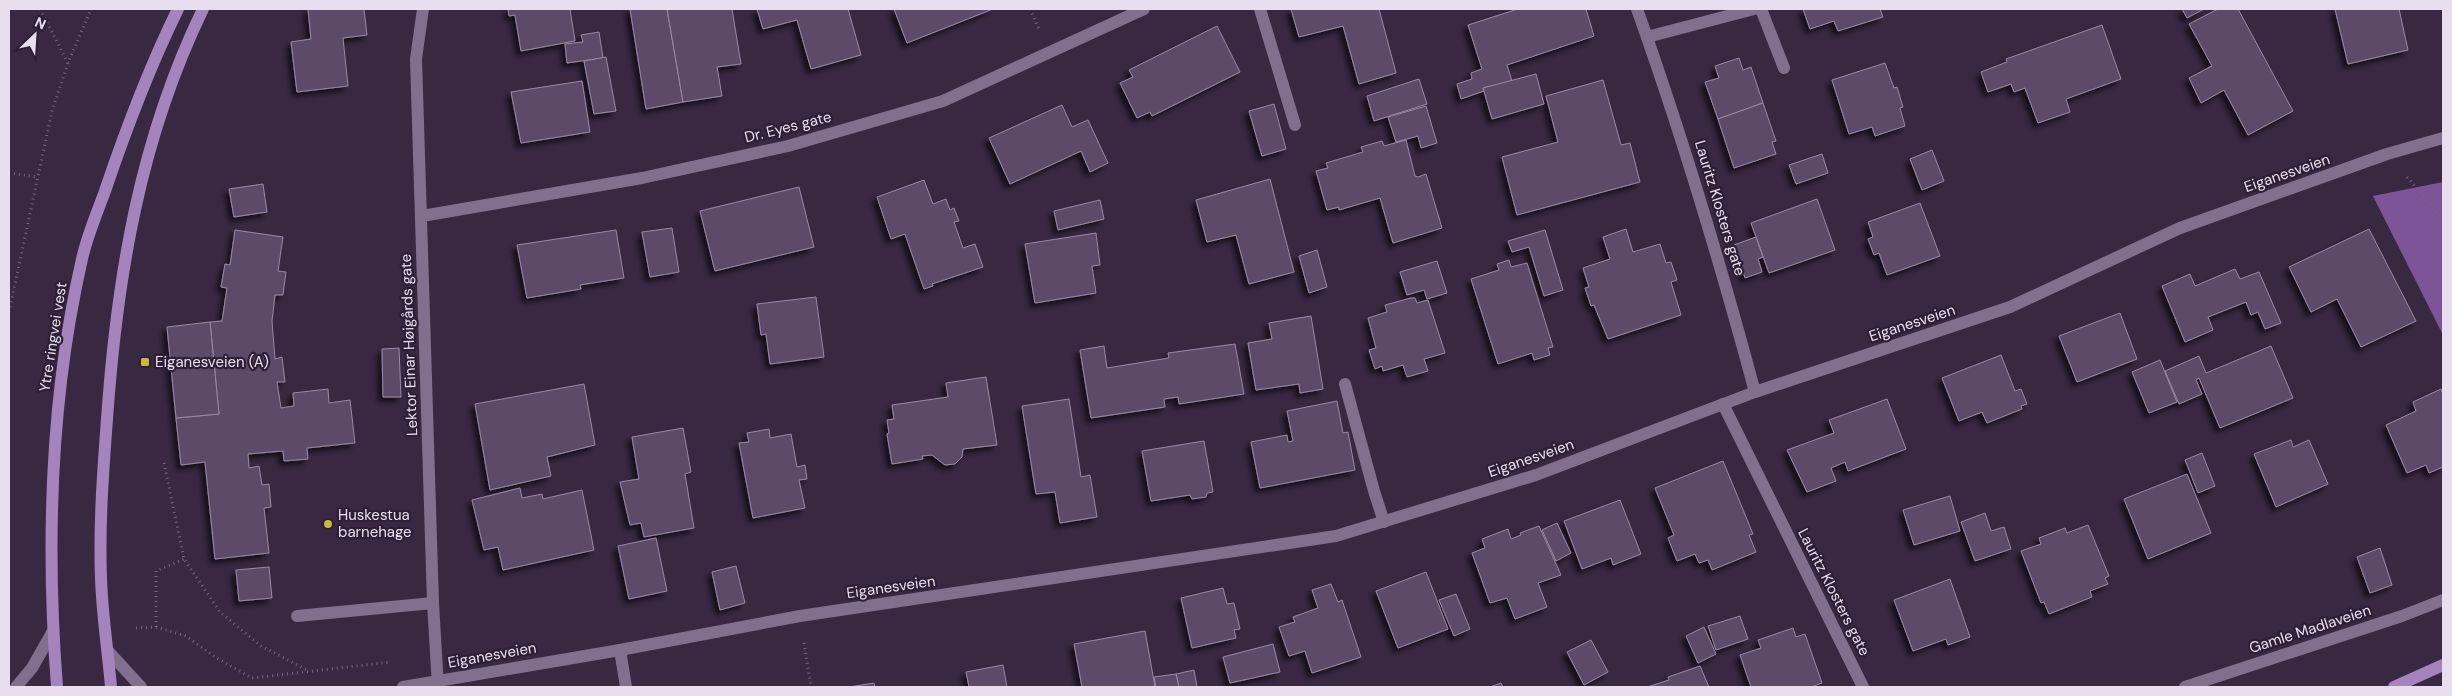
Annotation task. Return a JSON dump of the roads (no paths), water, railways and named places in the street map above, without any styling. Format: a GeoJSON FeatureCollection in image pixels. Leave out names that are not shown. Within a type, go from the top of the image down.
{"type":"FeatureCollection","features":[{"type":"Feature","properties":{"kind":"main road","name":"Ytre ringvei vest"},"geometry":{"type":"LineString","coordinates":[[57,687],[53,632],[51,506],[65,343],[82,257],[123,138],[159,47],[178,9]]}},
{"type":"Feature","properties":{"kind":"main road"},"geometry":{"type":"LineString","coordinates":[[111,687],[101,579],[100,514],[112,353],[126,248],[147,154],[163,101],[184,47],[203,9]]}},
{"type":"Feature","properties":{"kind":"main road"},"geometry":{"type":"LineString","coordinates":[[2394,687],[2443,665]]}},
{"type":"Feature","properties":{"kind":"street","name":"Lektor Einar Høigårds gate"},"geometry":{"type":"LineString","coordinates":[[423,9],[416,60],[433,603],[438,684]]}},
{"type":"Feature","properties":{"kind":"street","name":"Dr. Eyes gate"},"geometry":{"type":"LineString","coordinates":[[422,216],[642,178],[788,146],[943,101],[1144,9]]}},
{"type":"Feature","properties":{"kind":"street"},"geometry":{"type":"LineString","coordinates":[[1260,9],[1295,125]]}},
{"type":"Feature","properties":{"kind":"street","name":"Lauritz Klosters gate"},"geometry":{"type":"LineString","coordinates":[[1637,9],[1670,102],[1718,255],[1755,392]]}},
{"type":"Feature","properties":{"kind":"street"},"geometry":{"type":"LineString","coordinates":[[1647,37],[1754,9]]}},
{"type":"Feature","properties":{"kind":"street"},"geometry":{"type":"LineString","coordinates":[[1761,9],[1784,68]]}},
{"type":"Feature","properties":{"kind":"street","name":"Eiganesveien"},"geometry":{"type":"LineString","coordinates":[[403,687],[438,684],[800,616],[1336,536],[1536,475],[1755,392],[2010,307],[2180,228],[2387,154],[2443,138]]}},
{"type":"Feature","properties":{"kind":"street"},"geometry":{"type":"LineString","coordinates":[[1345,384],[1384,522]]}},
{"type":"Feature","properties":{"kind":"street","name":"Lauritz Klosters gate"},"geometry":{"type":"LineString","coordinates":[[1723,404],[1863,687]]}},
{"type":"Feature","properties":{"kind":"street","name":"Gamle Madlaveien"},"geometry":{"type":"LineString","coordinates":[[2186,687],[2402,616],[2443,600]]}},
{"type":"Feature","properties":{"kind":"street"},"geometry":{"type":"LineString","coordinates":[[297,616],[433,603]]}},
{"type":"Feature","properties":{"kind":"street"},"geometry":{"type":"LineString","coordinates":[[16,687],[32,668],[53,632]]}},
{"type":"Feature","properties":{"kind":"street"},"geometry":{"type":"LineString","coordinates":[[620,650],[626,687]]}},
{"type":"Feature","properties":{"kind":"street"},"geometry":{"type":"LineString","coordinates":[[108,651],[141,687]]}},
{"type":"Feature","properties":{"kind":"place","name":"Eiganesveien (A)"},"geometry":{"type":"Point","coordinates":[145,362]}},
{"type":"Feature","properties":{"kind":"place","name":"Huskestua barnehage"},"geometry":{"type":"Point","coordinates":[328,524]}}]}
